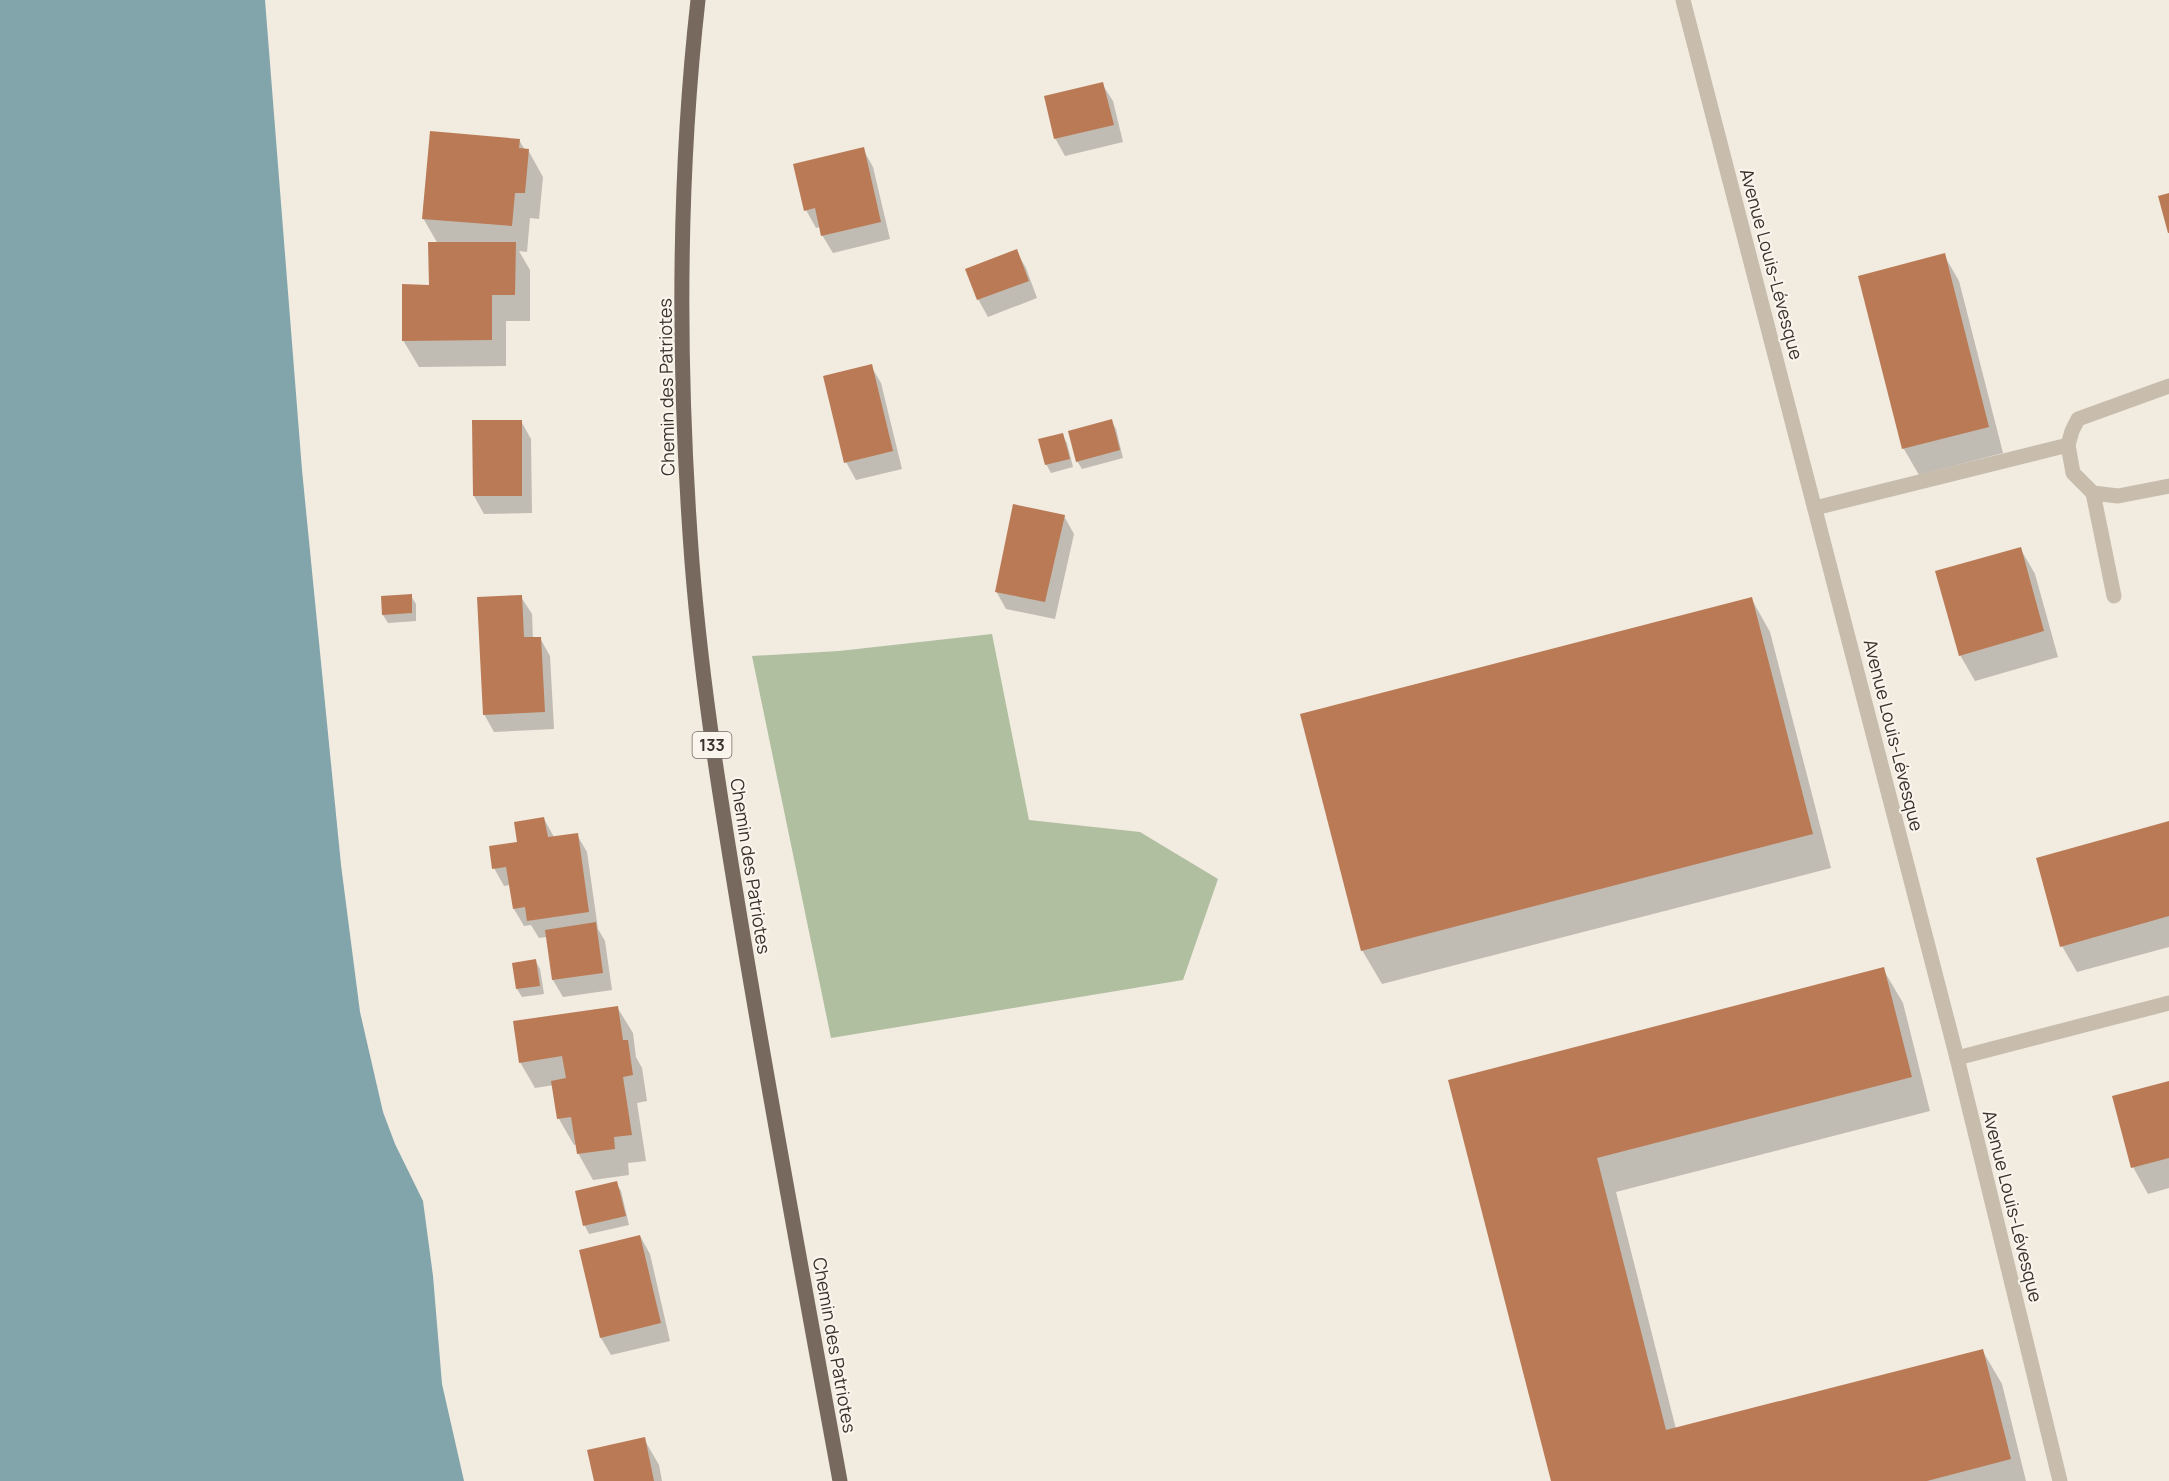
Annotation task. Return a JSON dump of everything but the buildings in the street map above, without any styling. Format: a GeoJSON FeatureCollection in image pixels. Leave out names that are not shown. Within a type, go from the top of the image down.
{"type":"FeatureCollection","features":[{"type":"Feature","properties":{"kind":"main road","name":"Chemin des Patriotes"},"geometry":{"type":"LineString","coordinates":[[698,0],[688,118],[683,287],[683,376],[692,564],[710,726],[728,848],[762,1053],[840,1481]]}},
{"type":"Feature","properties":{"kind":"street","name":"Avenue Louis-Lévesque"},"geometry":{"type":"LineString","coordinates":[[1683,0],[1957,1058],[2060,1481]]}},
{"type":"Feature","properties":{"kind":"street"},"geometry":{"type":"LineString","coordinates":[[2114,596],[2093,493],[2073,473],[2068,445],[2079,419],[2169,386]]}},
{"type":"Feature","properties":{"kind":"street"},"geometry":{"type":"LineString","coordinates":[[1815,508],[2068,445]]}},
{"type":"Feature","properties":{"kind":"street"},"geometry":{"type":"LineString","coordinates":[[2093,493],[2118,496],[2169,486]]}},
{"type":"Feature","properties":{"kind":"street"},"geometry":{"type":"LineString","coordinates":[[1957,1058],[2169,1003]]}},
{"type":"Feature","properties":{"kind":"green space"},"geometry":{"type":"Polygon","coordinates":[[[992,634],[1029,820],[1140,832],[1218,879],[1183,980],[831,1038],[752,656],[839,651],[992,634]]]}},
{"type":"Feature","properties":{"kind":"water"},"geometry":{"type":"Polygon","coordinates":[[[0,0],[265,0],[302,470],[341,865],[360,1012],[383,1112],[395,1144],[423,1201],[433,1276],[442,1384],[464,1481],[0,1481],[0,0]]]}}]}
